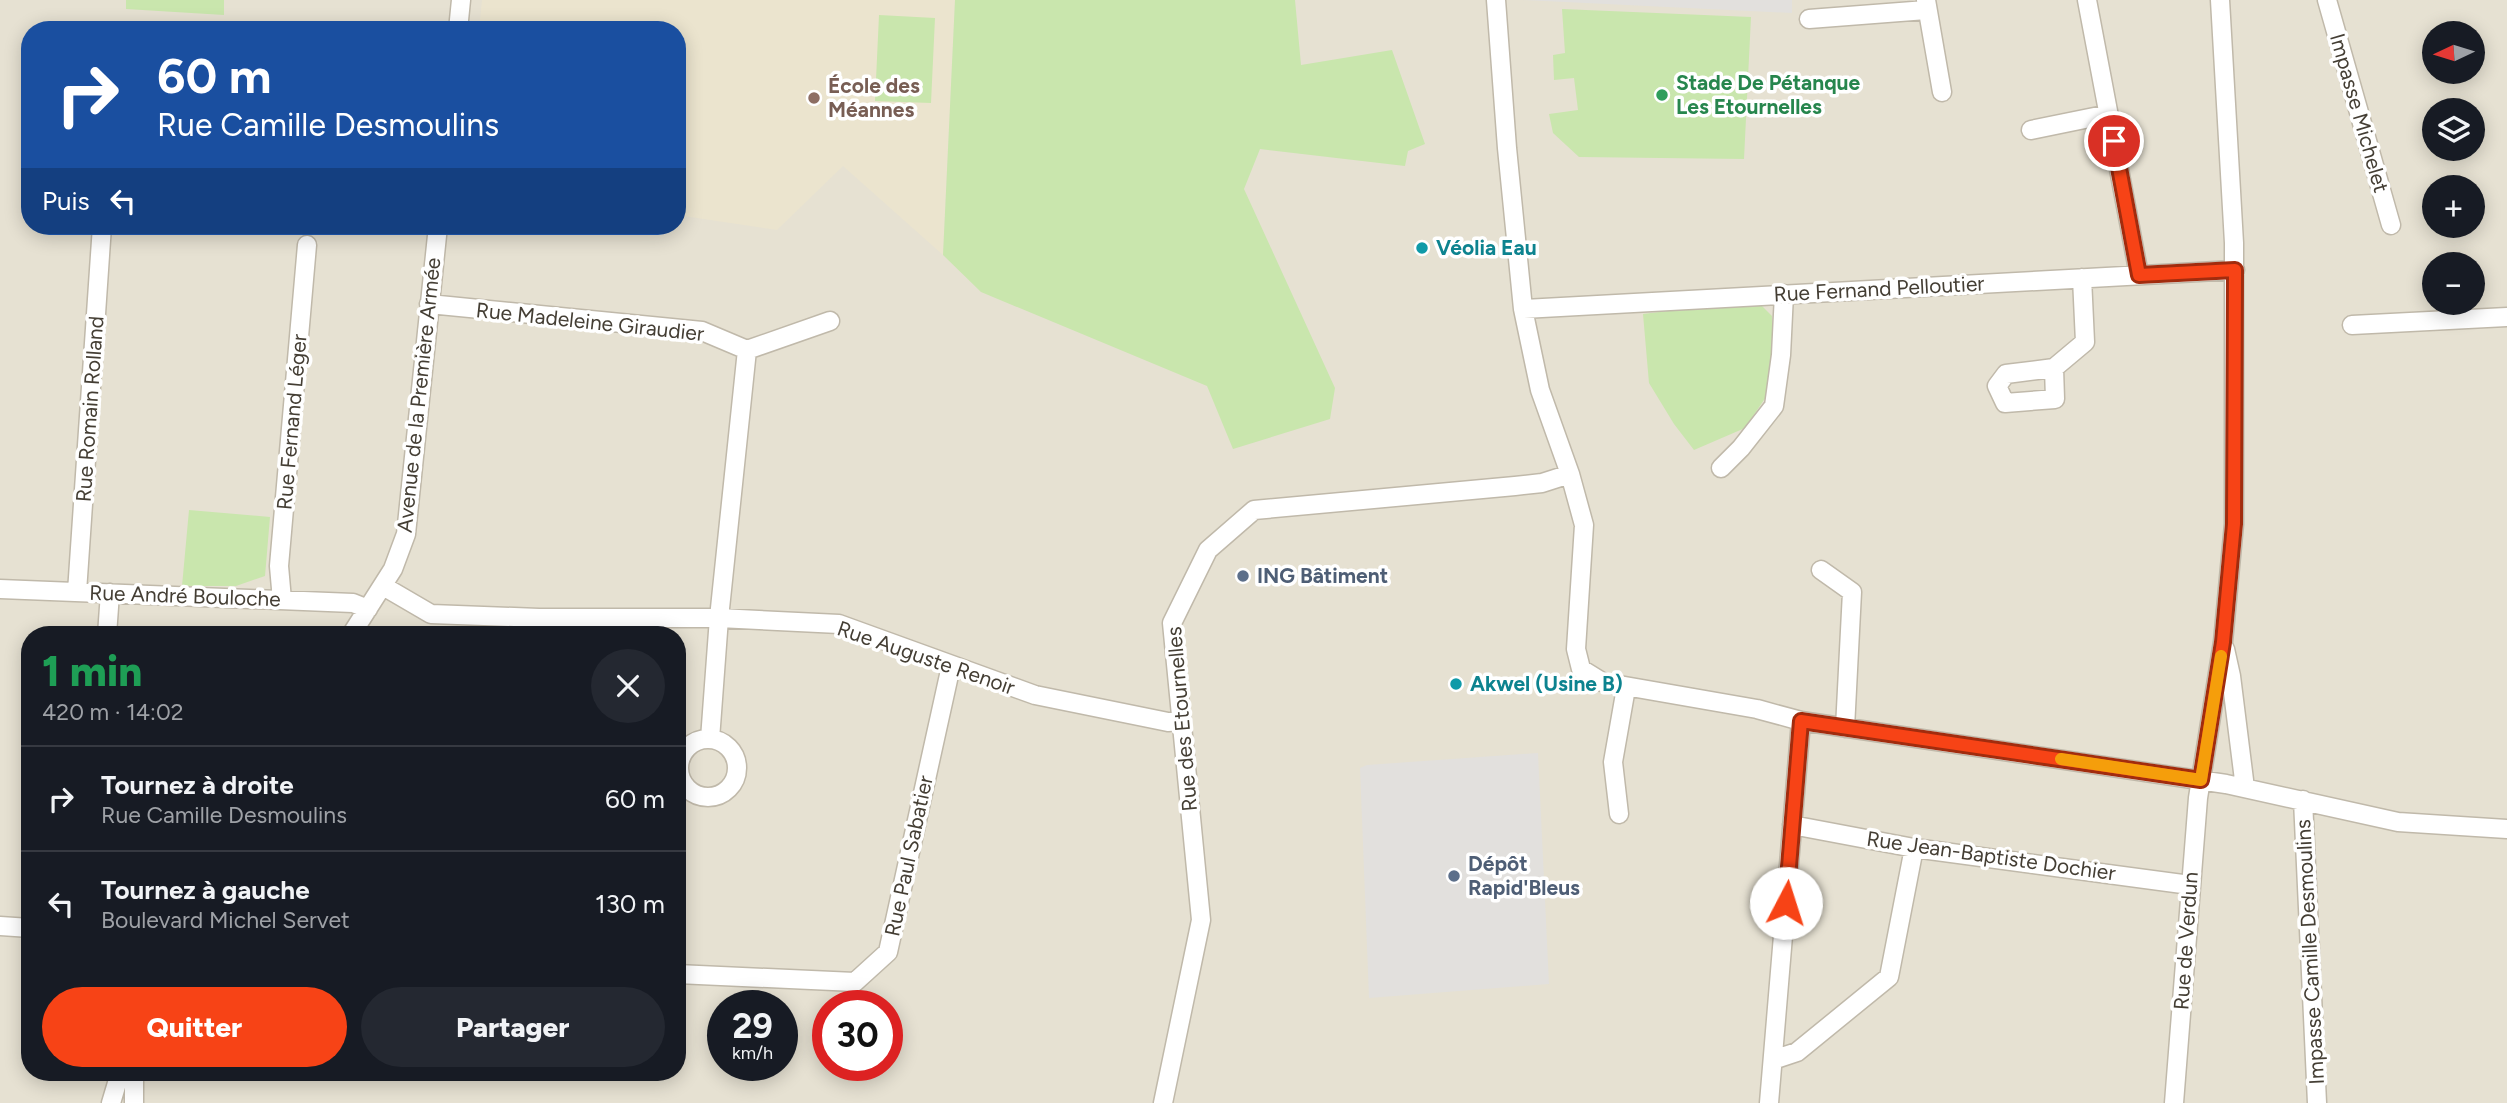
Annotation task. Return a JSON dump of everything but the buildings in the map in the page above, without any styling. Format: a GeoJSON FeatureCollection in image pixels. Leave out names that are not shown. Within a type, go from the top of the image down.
{"type":"FeatureCollection","features":[{"type":"Feature","properties":{"kind":"street"},"geometry":{"type":"LineString","coordinates":[[459,21],[461,0]]}},
{"type":"Feature","properties":{"kind":"street"},"geometry":{"type":"LineString","coordinates":[[1496,0],[1523,309],[1540,390],[1570,474],[1585,532],[1576,649],[1581,669],[1602,682],[1626,688],[1757,709],[1801,721],[2201,780],[2398,822],[2507,829]]}},
{"type":"Feature","properties":{"kind":"street"},"geometry":{"type":"LineString","coordinates":[[2087,0],[2139,275]]}},
{"type":"Feature","properties":{"kind":"street"},"geometry":{"type":"LineString","coordinates":[[2220,0],[2235,270],[2234,524],[2223,642],[2231,676],[2245,788]]}},
{"type":"Feature","properties":{"kind":"street","name":"Impasse Michelet"},"geometry":{"type":"LineString","coordinates":[[2327,0],[2391,225]]}},
{"type":"Feature","properties":{"kind":"street"},"geometry":{"type":"LineString","coordinates":[[1809,19],[1926,5],[1942,92]]}},
{"type":"Feature","properties":{"kind":"street"},"geometry":{"type":"LineString","coordinates":[[2031,130],[2109,114]]}},
{"type":"Feature","properties":{"kind":"street","name":"Rue Romain Rolland"},"geometry":{"type":"LineString","coordinates":[[77,592],[101,235]]}},
{"type":"Feature","properties":{"kind":"street","name":"Avenue de la Première Armée"},"geometry":{"type":"LineString","coordinates":[[357,626],[383,586],[406,534],[437,235]]}},
{"type":"Feature","properties":{"kind":"street","name":"Rue Fernand Léger"},"geometry":{"type":"LineString","coordinates":[[282,600],[279,566],[307,244]]}},
{"type":"Feature","properties":{"kind":"street","name":"Rue Fernand Pelloutier"},"geometry":{"type":"LineString","coordinates":[[1523,309],[2235,270]]}},
{"type":"Feature","properties":{"kind":"street"},"geometry":{"type":"LineString","coordinates":[[2054,368],[2085,342],[2082,278]]}},
{"type":"Feature","properties":{"kind":"street"},"geometry":{"type":"LineString","coordinates":[[1721,468],[1741,448],[1774,405],[1781,355],[1784,294]]}},
{"type":"Feature","properties":{"kind":"street","name":"Rue Madeleine Giraudier"},"geometry":{"type":"LineString","coordinates":[[429,304],[702,331],[747,350]]}},
{"type":"Feature","properties":{"kind":"street"},"geometry":{"type":"LineString","coordinates":[[2352,325],[2507,317]]}},
{"type":"Feature","properties":{"kind":"street"},"geometry":{"type":"LineString","coordinates":[[710,739],[719,618],[747,350],[830,321]]}},
{"type":"Feature","properties":{"kind":"street","name":"Rue des Etournelles"},"geometry":{"type":"LineString","coordinates":[[1163,1103],[1201,920],[1172,622],[1208,551],[1254,510],[1516,486],[1542,483],[1570,474]]}},
{"type":"Feature","properties":{"kind":"street"},"geometry":{"type":"LineString","coordinates":[[1821,570],[1852,592],[1845,727]]}},
{"type":"Feature","properties":{"kind":"street","name":"Rue Auguste Renoir"},"geometry":{"type":"LineString","coordinates":[[383,586],[431,614],[530,626]]}},
{"type":"Feature","properties":{"kind":"street","name":"Rue André Bouloche"},"geometry":{"type":"LineString","coordinates":[[0,589],[353,603],[368,609]]}},
{"type":"Feature","properties":{"kind":"street"},"geometry":{"type":"LineString","coordinates":[[108,626],[110,593]]}},
{"type":"Feature","properties":{"kind":"street","name":"Rue Auguste Renoir"},"geometry":{"type":"LineString","coordinates":[[558,626],[719,618],[839,624],[1035,695],[1168,722],[1180,721]]}},
{"type":"Feature","properties":{"kind":"street","name":"Rue de Verdun"},"geometry":{"type":"LineString","coordinates":[[2174,1103],[2190,884],[2201,780],[2223,642]]}},
{"type":"Feature","properties":{"kind":"street","name":"Rue Paul Sabatier"},"geometry":{"type":"LineString","coordinates":[[686,974],[855,982],[888,953],[951,666]]}},
{"type":"Feature","properties":{"kind":"street"},"geometry":{"type":"LineString","coordinates":[[1619,814],[1613,762],[1626,688]]}},
{"type":"Feature","properties":{"kind":"street"},"geometry":{"type":"LineString","coordinates":[[1769,1103],[1801,721]]}},
{"type":"Feature","properties":{"kind":"street","name":"Impasse Camille Desmoulins"},"geometry":{"type":"LineString","coordinates":[[2302,800],[2317,1103]]}},
{"type":"Feature","properties":{"kind":"street","name":"Rue Jean-Baptiste Dochier"},"geometry":{"type":"LineString","coordinates":[[1792,825],[1914,848],[2190,884]]}},
{"type":"Feature","properties":{"kind":"street"},"geometry":{"type":"LineString","coordinates":[[1773,1059],[1797,1052],[1889,977],[1914,848]]}},
{"type":"Feature","properties":{"kind":"street"},"geometry":{"type":"LineString","coordinates":[[0,926],[21,927]]}},
{"type":"Feature","properties":{"kind":"street"},"geometry":{"type":"LineString","coordinates":[[111,1103],[118,1081]]}},
{"type":"Feature","properties":{"kind":"street"},"geometry":{"type":"LineString","coordinates":[[134,1081],[134,1103]]}},
{"type":"Feature","properties":{"kind":"shaded area"},"geometry":{"type":"Polygon","coordinates":[[[0,0],[2507,0],[2507,1103],[0,1103],[0,0]]]}},
{"type":"Feature","properties":{"kind":"shaded area","name":"École des Méannes"},"geometry":{"type":"Polygon","coordinates":[[[482,0],[955,0],[943,255],[843,166],[777,230],[686,216],[686,21],[480,21],[482,0]]]}},
{"type":"Feature","properties":{"kind":"shaded area"},"geometry":{"type":"Polygon","coordinates":[[[1523,0],[1792,0],[1792,13],[1523,0]]]}},
{"type":"Feature","properties":{"kind":"shaded area","name":"Dépôt Rapid'Bleus"},"geometry":{"type":"Polygon","coordinates":[[[1538,753],[1549,984],[1369,998],[1360,768],[1367,765],[1538,753]]]}},
{"type":"Feature","properties":{"kind":"green space"},"geometry":{"type":"Polygon","coordinates":[[[126,0],[224,0],[224,15],[126,9],[126,0]]]}},
{"type":"Feature","properties":{"kind":"green space"},"geometry":{"type":"Polygon","coordinates":[[[955,0],[1295,0],[1301,65],[1392,50],[1425,144],[1408,151],[1405,166],[1260,149],[1244,189],[1335,388],[1330,419],[1233,449],[1207,386],[981,292],[943,255],[955,0]]]}},
{"type":"Feature","properties":{"kind":"green space","name":"Stade De Pétanque Les Etournelles"},"geometry":{"type":"Polygon","coordinates":[[[1562,9],[1751,17],[1744,159],[1579,157],[1553,133],[1549,114],[1578,110],[1574,78],[1554,80],[1553,55],[1565,53],[1562,9]]]}},
{"type":"Feature","properties":{"kind":"green space"},"geometry":{"type":"Polygon","coordinates":[[[879,15],[935,18],[931,103],[875,101],[879,15]]]}},
{"type":"Feature","properties":{"kind":"green space"},"geometry":{"type":"Polygon","coordinates":[[[1756,300],[1772,316],[1774,362],[1770,391],[1745,428],[1694,450],[1674,424],[1649,383],[1643,314],[1756,300]]]}},
{"type":"Feature","properties":{"kind":"green space"},"geometry":{"type":"Polygon","coordinates":[[[189,510],[270,517],[265,576],[236,586],[182,586],[189,510]]]}},
{"type":"Feature","properties":{"kind":"slow traffic"},"geometry":{"type":"LineString","coordinates":[[2061,759],[2201,780],[2221,656]]}},
{"type":"Feature","properties":{"kind":"place","name":"Stade De Pétanque Les Etournelles"},"geometry":{"type":"Point","coordinates":[1662,95]}},
{"type":"Feature","properties":{"kind":"place","name":"École des Méannes"},"geometry":{"type":"Point","coordinates":[814,98]}},
{"type":"Feature","properties":{"kind":"place","name":"Véolia Eau"},"geometry":{"type":"Point","coordinates":[1422,248]}},
{"type":"Feature","properties":{"kind":"place","name":"ING Bâtiment"},"geometry":{"type":"Point","coordinates":[1243,576]}},
{"type":"Feature","properties":{"kind":"place","name":"Akwel (Usine B)"},"geometry":{"type":"Point","coordinates":[1456,684]}},
{"type":"Feature","properties":{"kind":"place","name":"Dépôt Rapid'Bleus"},"geometry":{"type":"Point","coordinates":[1454,876]}},
{"type":"Feature","properties":{"kind":"route"},"geometry":{"type":"LineString","coordinates":[[1786,903],[1801,721],[2201,780],[2223,642],[2234,524],[2235,270],[2139,275],[2114,141]]}}]}
